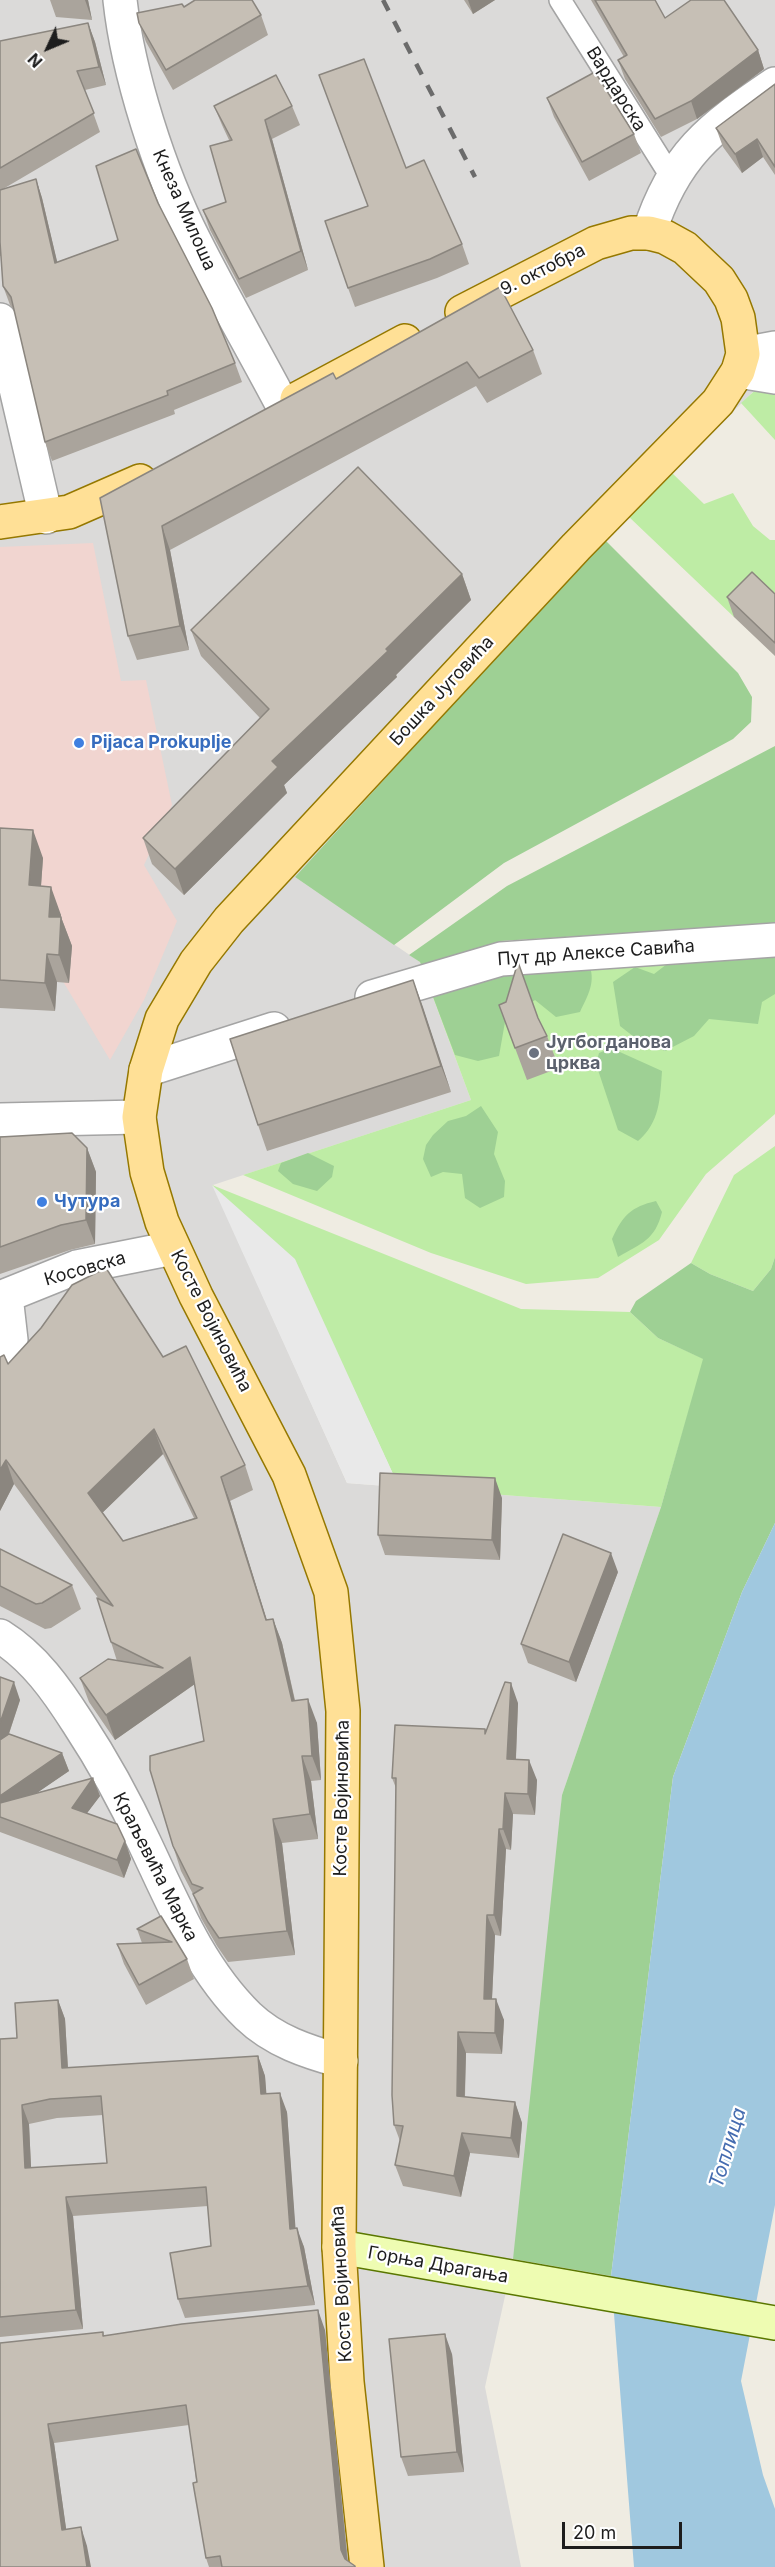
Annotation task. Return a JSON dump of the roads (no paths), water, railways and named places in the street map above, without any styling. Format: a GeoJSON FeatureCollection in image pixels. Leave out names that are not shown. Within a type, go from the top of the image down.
{"type":"FeatureCollection","features":[{"type":"Feature","properties":{"kind":"main road","name":"9. октобра"},"geometry":{"type":"LineString","coordinates":[[253,422],[573,254],[615,237],[649,233],[665,237],[685,248],[719,280],[731,299],[738,318],[740,362]]}},
{"type":"Feature","properties":{"kind":"main road","name":"Бошка Југовића"},"geometry":{"type":"LineString","coordinates":[[146,1070],[162,1019],[196,962],[229,920],[576,547],[718,402],[740,362]]}},
{"type":"Feature","properties":{"kind":"main road"},"geometry":{"type":"LineString","coordinates":[[0,522],[69,512],[163,469]]}},
{"type":"Feature","properties":{"kind":"main road","name":"Косте Војиновића"},"geometry":{"type":"LineString","coordinates":[[146,1070],[139,1117],[147,1172],[162,1222],[173,1248],[290,1475],[331,1592],[343,1711],[339,2247],[332,2316],[367,2567]]}},
{"type":"Feature","properties":{"kind":"street","name":"Кнеза Милоша"},"geometry":{"type":"LineString","coordinates":[[120,0],[124,36],[150,130],[175,195],[193,239],[283,406]]}},
{"type":"Feature","properties":{"kind":"street"},"geometry":{"type":"LineString","coordinates":[[649,233],[656,208],[672,178],[709,130],[775,84]]}},
{"type":"Feature","properties":{"kind":"street"},"geometry":{"type":"LineString","coordinates":[[0,320],[46,517]]}},
{"type":"Feature","properties":{"kind":"street"},"geometry":{"type":"LineString","coordinates":[[740,362],[775,348]]}},
{"type":"Feature","properties":{"kind":"street"},"geometry":{"type":"LineString","coordinates":[[740,362],[775,377]]}},
{"type":"Feature","properties":{"kind":"street","name":"Пут др Алексе Савића"},"geometry":{"type":"LineString","coordinates":[[340,1007],[451,971],[501,958],[775,940]]}},
{"type":"Feature","properties":{"kind":"street"},"geometry":{"type":"LineString","coordinates":[[146,1070],[306,1018]]}},
{"type":"Feature","properties":{"kind":"street"},"geometry":{"type":"LineString","coordinates":[[0,1120],[139,1117]]}},
{"type":"Feature","properties":{"kind":"street","name":"Косовска"},"geometry":{"type":"LineString","coordinates":[[3,1297],[77,1268],[173,1248]]}},
{"type":"Feature","properties":{"kind":"street"},"geometry":{"type":"LineString","coordinates":[[0,1366],[11,1340],[3,1297]]}},
{"type":"Feature","properties":{"kind":"street","name":"Краљевића Марка"},"geometry":{"type":"LineString","coordinates":[[0,1636],[32,1660],[83,1731],[122,1800],[173,1905],[210,1971],[250,2017],[279,2038],[306,2052],[341,2061]]}},
{"type":"Feature","properties":{"kind":"street","name":"Горња Драгања"},"geometry":{"type":"LineString","coordinates":[[339,2247],[775,2323]]}},
{"type":"Feature","properties":{"kind":"lane","name":"Вардарска"},"geometry":{"type":"LineString","coordinates":[[560,0],[672,178]]}},
{"type":"Feature","properties":{"kind":"water","name":"Топлица"},"geometry":{"type":"Polygon","coordinates":[[[775,1523],[775,2205],[741,2381],[763,2475],[775,2509],[775,2567],[634,2567],[611,2276],[673,1777],[742,1592],[775,1523]]]}},
{"type":"Feature","properties":{"kind":"railway"},"geometry":{"type":"LineString","coordinates":[[383,0],[475,177]]}},
{"type":"Feature","properties":{"kind":"place","name":"Pijaca Prokuplje"},"geometry":{"type":"Point","coordinates":[79,743]}},
{"type":"Feature","properties":{"kind":"place","name":"Југбогданова црква"},"geometry":{"type":"Point","coordinates":[534,1053]}},
{"type":"Feature","properties":{"kind":"place","name":"Чутура"},"geometry":{"type":"Point","coordinates":[42,1202]}}]}
